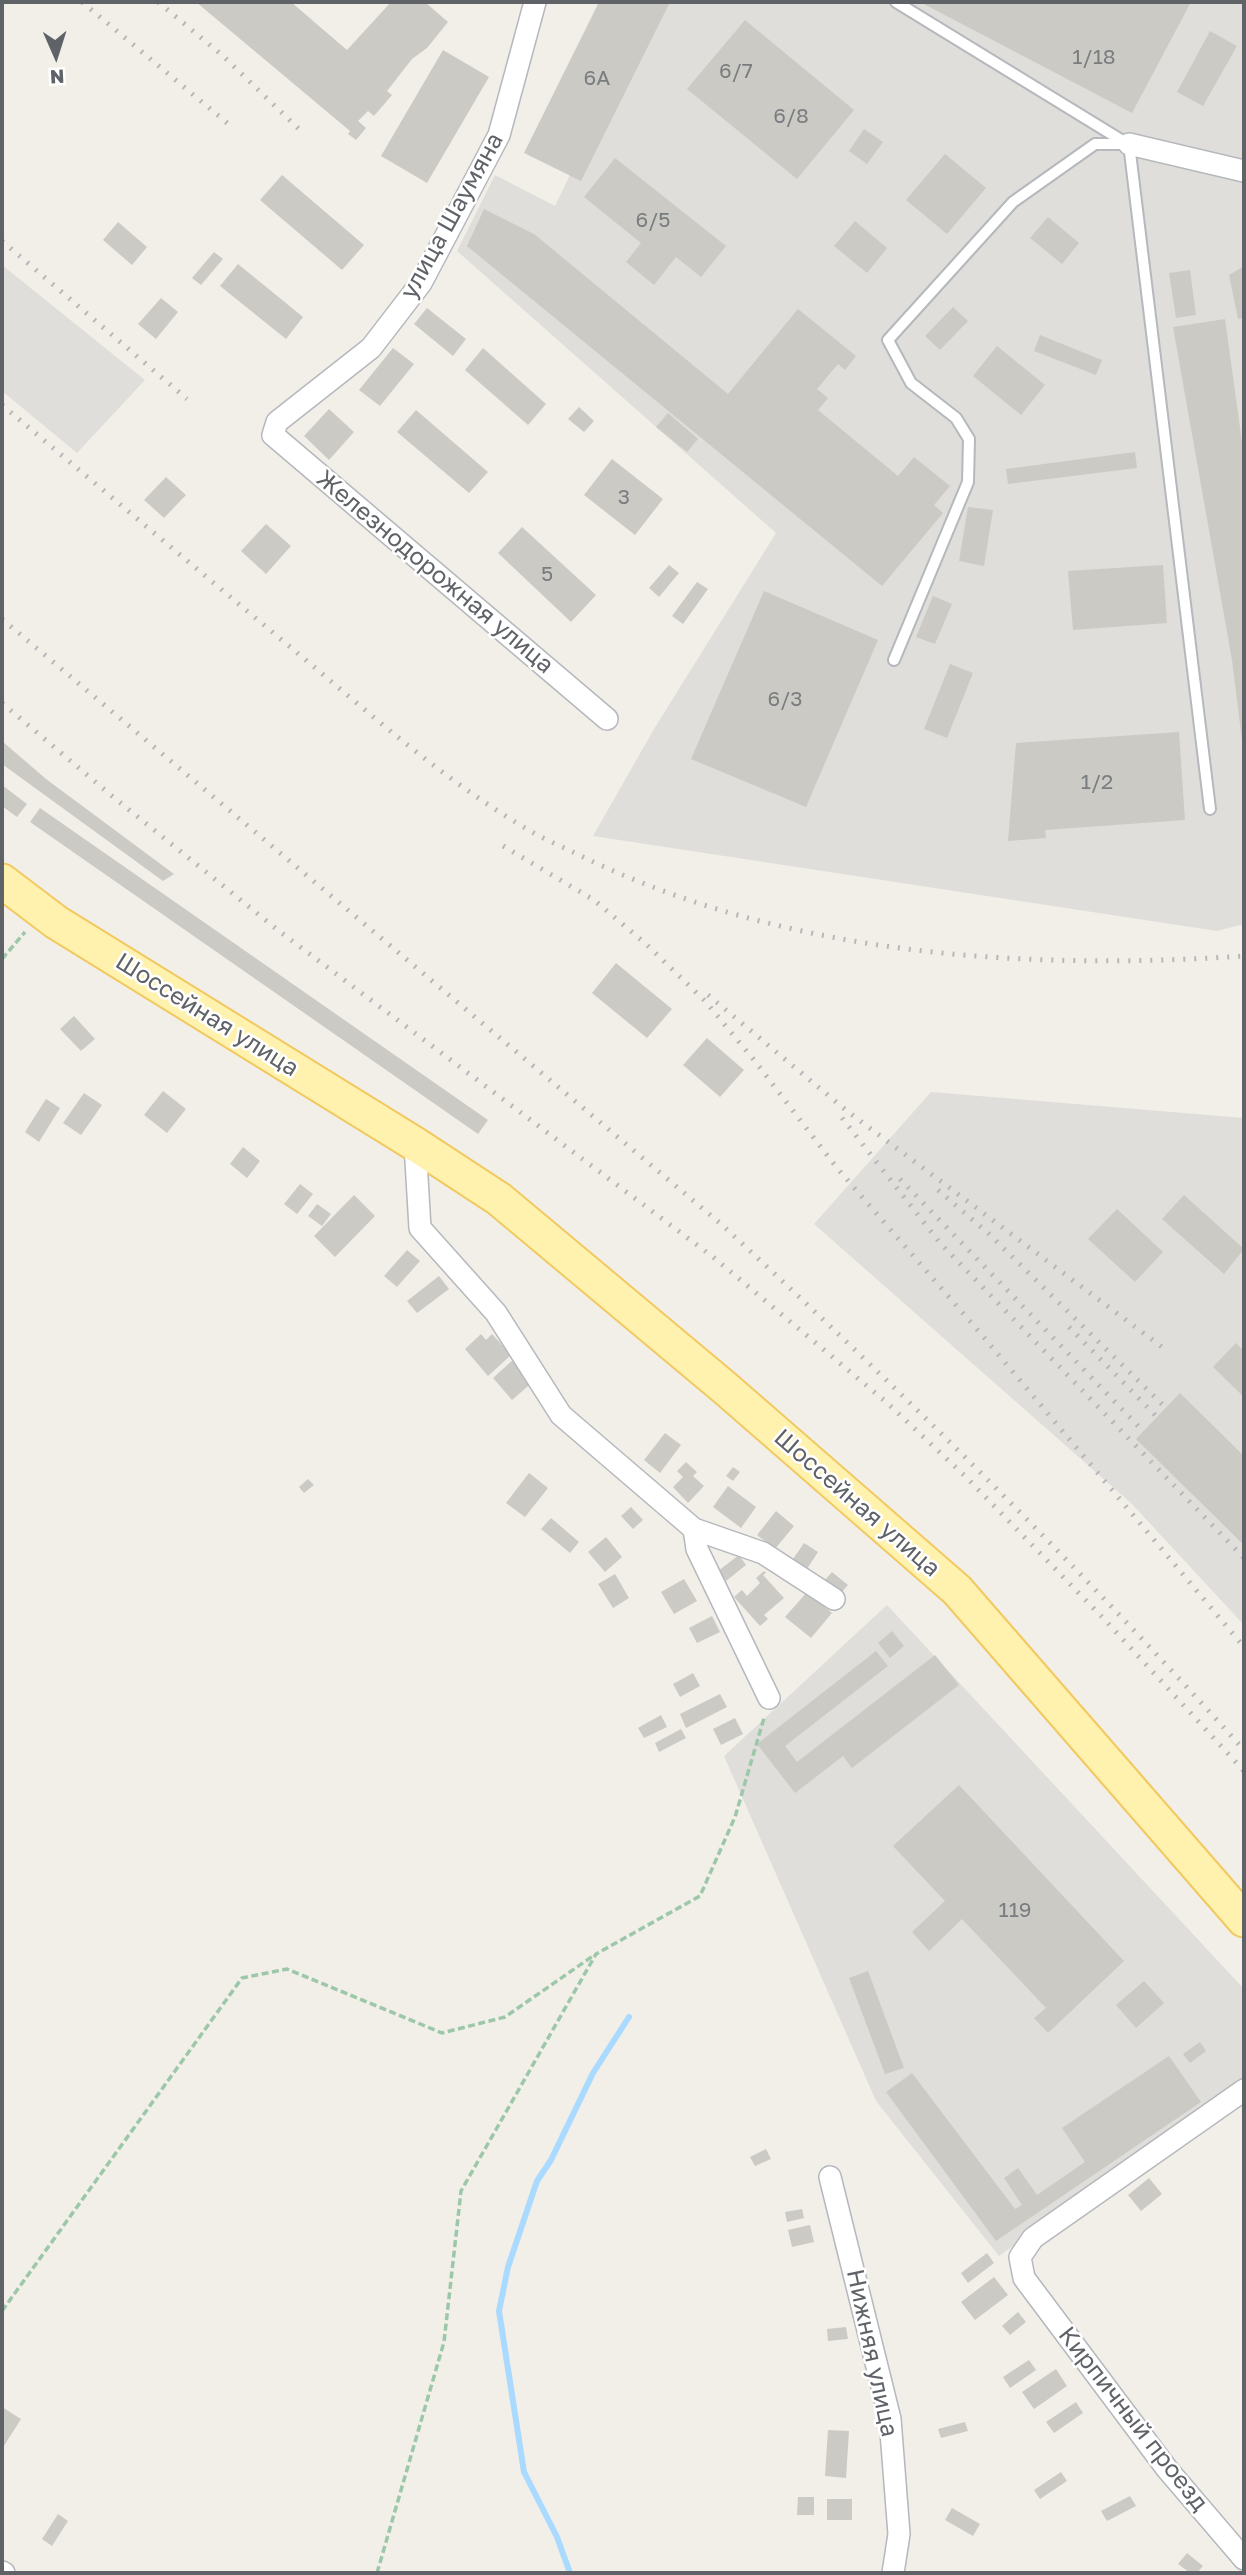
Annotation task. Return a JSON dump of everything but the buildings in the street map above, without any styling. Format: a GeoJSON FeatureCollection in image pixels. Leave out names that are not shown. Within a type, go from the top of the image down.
{"type":"FeatureCollection","features":[{"type":"Feature","properties":{"kind":"main road","name":"Шоссейная улица"},"geometry":{"type":"LineString","coordinates":[[2,881],[42,911],[499,1199],[725,1388],[957,1590],[1244,1920]]}},
{"type":"Feature","properties":{"kind":"street","name":"улица Шаумяна"},"geometry":{"type":"LineString","coordinates":[[277,422],[371,348],[421,283],[499,135],[535,2]]}},
{"type":"Feature","properties":{"kind":"street"},"geometry":{"type":"LineString","coordinates":[[1129,144],[1244,171]]}},
{"type":"Feature","properties":{"kind":"street","name":"Железнодорожная улица"},"geometry":{"type":"LineString","coordinates":[[277,422],[272,435],[607,719]]}},
{"type":"Feature","properties":{"kind":"street"},"geometry":{"type":"LineString","coordinates":[[415,1144],[420,1228],[496,1313],[561,1415],[694,1529],[763,1553],[834,1599]]}},
{"type":"Feature","properties":{"kind":"street"},"geometry":{"type":"LineString","coordinates":[[694,1529],[697,1549],[769,1698]]}},
{"type":"Feature","properties":{"kind":"street","name":"Кирпичный проезд"},"geometry":{"type":"LineString","coordinates":[[1244,2090],[1034,2238],[1020,2257],[1024,2278],[1167,2469],[1244,2559]]}},
{"type":"Feature","properties":{"kind":"street","name":"Нижняя улица"},"geometry":{"type":"LineString","coordinates":[[831,2177],[890,2419],[899,2534],[893,2573]]}},
{"type":"Feature","properties":{"kind":"lane"},"geometry":{"type":"LineString","coordinates":[[895,2],[1129,144]]}},
{"type":"Feature","properties":{"kind":"lane"},"geometry":{"type":"LineString","coordinates":[[894,660],[968,482],[969,439],[956,418],[911,383],[888,340],[1013,202],[1095,144],[1129,144]]}},
{"type":"Feature","properties":{"kind":"lane"},"geometry":{"type":"LineString","coordinates":[[1129,144],[1210,809]]}},
{"type":"Feature","properties":{"kind":"path"},"geometry":{"type":"LineString","coordinates":[[2,959],[42,911]]}},
{"type":"Feature","properties":{"kind":"path"},"geometry":{"type":"LineString","coordinates":[[2,2311],[242,1978],[287,1969],[442,2033],[505,2017],[596,1954],[700,1896],[735,1817],[769,1698]]}},
{"type":"Feature","properties":{"kind":"path"},"geometry":{"type":"LineString","coordinates":[[377,2573],[444,2342],[461,2191],[596,1954]]}},
{"type":"Feature","properties":{"kind":"shaded area"},"geometry":{"type":"Polygon","coordinates":[[[653,2],[1244,2],[1244,924],[1217,931],[593,836],[654,729],[776,533],[457,251],[495,175],[555,206],[653,2]]]}},
{"type":"Feature","properties":{"kind":"shaded area"},"geometry":{"type":"Polygon","coordinates":[[[2,265],[145,380],[77,453],[2,391],[2,265]]]}},
{"type":"Feature","properties":{"kind":"shaded area"},"geometry":{"type":"Polygon","coordinates":[[[931,1092],[1244,1118],[1244,1625],[1132,1504],[814,1224],[931,1092]]]}},
{"type":"Feature","properties":{"kind":"shaded area"},"geometry":{"type":"Polygon","coordinates":[[[887,1605],[1244,1989],[1244,2080],[999,2256],[876,2101],[724,1756],[887,1605]]]}},
{"type":"Feature","properties":{"kind":"waterway"},"geometry":{"type":"LineString","coordinates":[[570,2573],[557,2537],[524,2472],[499,2311],[508,2267],[537,2181],[551,2160],[593,2073],[629,2017]]}},
{"type":"Feature","properties":{"kind":"railway"},"geometry":{"type":"LineString","coordinates":[[82,2],[232,127]]}},
{"type":"Feature","properties":{"kind":"railway"},"geometry":{"type":"LineString","coordinates":[[158,2],[222,55],[304,134]]}},
{"type":"Feature","properties":{"kind":"railway"},"geometry":{"type":"LineString","coordinates":[[2,241],[187,399]]}},
{"type":"Feature","properties":{"kind":"railway"},"geometry":{"type":"LineString","coordinates":[[2,405],[413,750],[497,811],[533,833],[577,854],[655,888],[736,915],[819,935],[903,948],[989,957],[1074,961],[1244,956]]}},
{"type":"Feature","properties":{"kind":"railway"},"geometry":{"type":"LineString","coordinates":[[2,619],[721,1224],[989,1481],[1182,1681],[1244,1750]]}},
{"type":"Feature","properties":{"kind":"railway"},"geometry":{"type":"LineString","coordinates":[[2,703],[279,931],[713,1257],[885,1401],[965,1476],[1104,1619],[1244,1771]]}},
{"type":"Feature","properties":{"kind":"railway"},"geometry":{"type":"LineString","coordinates":[[503,846],[594,900],[646,944],[705,1001],[837,1168],[981,1334],[1244,1647]]}},
{"type":"Feature","properties":{"kind":"railway"},"geometry":{"type":"LineString","coordinates":[[708,995],[847,1111],[1162,1347]]}},
{"type":"Feature","properties":{"kind":"railway"},"geometry":{"type":"LineString","coordinates":[[842,1118],[940,1243],[1244,1558]]}},
{"type":"Feature","properties":{"kind":"railway"},"geometry":{"type":"LineString","coordinates":[[900,1179],[1143,1431]]}},
{"type":"Feature","properties":{"kind":"railway"},"geometry":{"type":"LineString","coordinates":[[938,1190],[989,1234],[1166,1408]]}},
{"type":"Feature","properties":{"kind":"railway"},"geometry":{"type":"LineString","coordinates":[[1069,1327],[1157,1417]]}}]}
